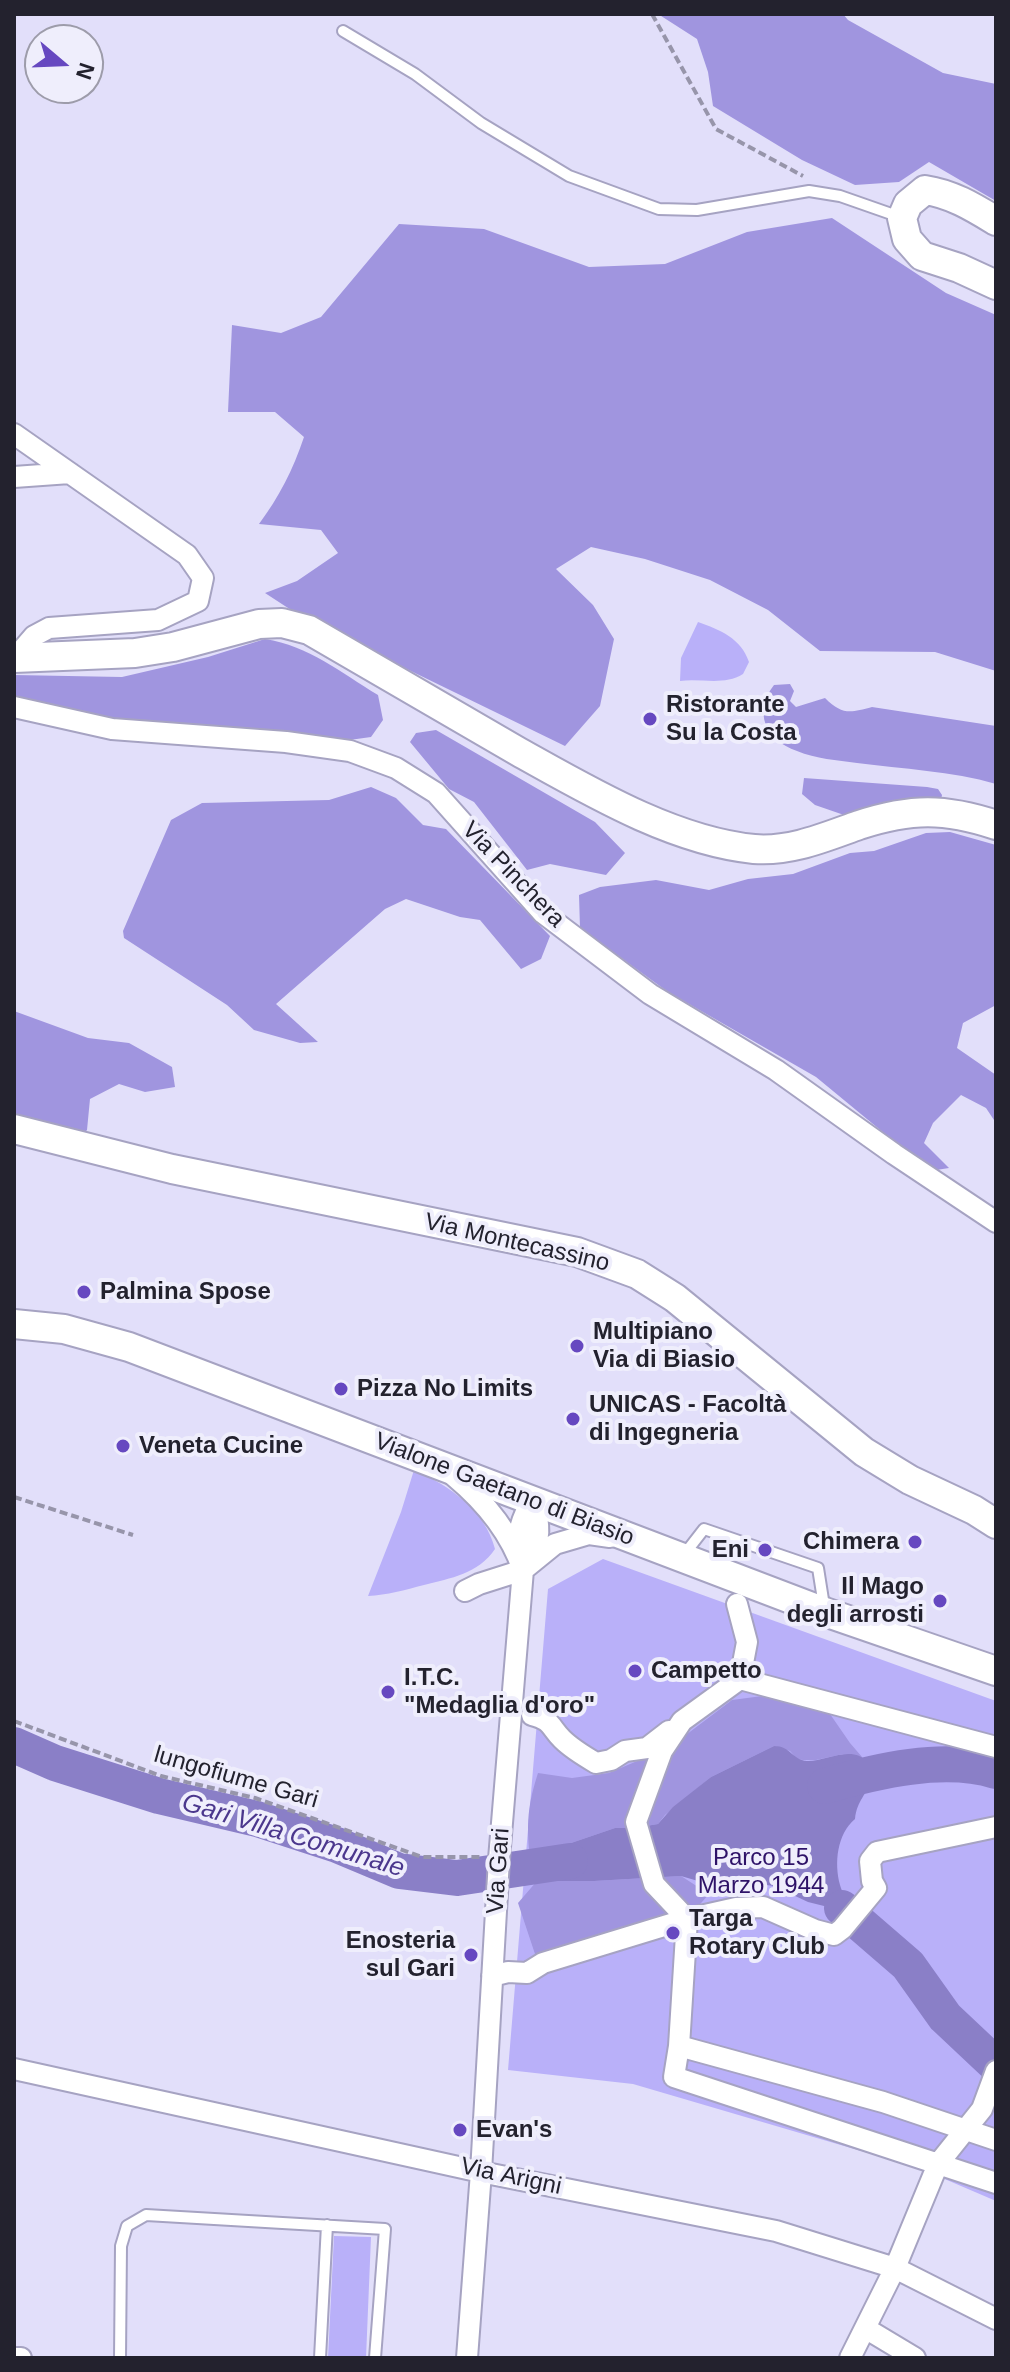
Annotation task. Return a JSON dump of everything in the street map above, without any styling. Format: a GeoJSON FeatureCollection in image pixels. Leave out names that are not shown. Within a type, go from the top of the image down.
{"type":"FeatureCollection","features":[{"type":"Feature","properties":{"kind":"street"},"geometry":{"type":"LineString","coordinates":[[996,221],[943,193],[925,190],[908,204],[902,218],[907,239],[922,256],[996,285]]}},
{"type":"Feature","properties":{"kind":"street"},"geometry":{"type":"LineString","coordinates":[[14,434],[187,555],[203,578],[198,601],[158,620],[49,628],[34,636],[14,658]]}},
{"type":"Feature","properties":{"kind":"street"},"geometry":{"type":"LineString","coordinates":[[14,477],[70,473]]}},
{"type":"Feature","properties":{"kind":"street"},"geometry":{"type":"LineString","coordinates":[[14,658],[135,653],[173,647],[259,624],[282,623],[309,630],[589,791],[648,820],[691,834],[755,849],[784,848],[820,840],[862,824],[910,813],[963,814],[996,825]]}},
{"type":"Feature","properties":{"kind":"street","name":"Via Pinchera"},"geometry":{"type":"LineString","coordinates":[[14,707],[112,729],[286,742],[350,751],[396,768],[436,793],[543,913],[626,976],[650,994],[776,1070],[996,1222]]}},
{"type":"Feature","properties":{"kind":"street","name":"Via Montecassino"},"geometry":{"type":"LineString","coordinates":[[14,1129],[172,1169],[577,1252],[637,1274],[675,1298],[864,1452],[910,1480],[974,1510],[996,1524]]}},
{"type":"Feature","properties":{"kind":"street","name":"Vialone Gaetano di Biasio"},"geometry":{"type":"LineString","coordinates":[[14,1324],[64,1329],[129,1347],[825,1612],[994,1672]]}},
{"type":"Feature","properties":{"kind":"street"},"geometry":{"type":"LineString","coordinates":[[438,1464],[484,1504],[520,1563]]}},
{"type":"Feature","properties":{"kind":"street","name":"Via Gari"},"geometry":{"type":"LineString","coordinates":[[467,2358],[520,1563],[533,1554],[539,1538],[533,1499]]}},
{"type":"Feature","properties":{"kind":"street"},"geometry":{"type":"LineString","coordinates":[[465,1591],[555,1544],[589,1534],[633,1539]]}},
{"type":"Feature","properties":{"kind":"street"},"geometry":{"type":"LineString","coordinates":[[532,1715],[544,1718],[560,1738],[596,1763],[611,1760],[625,1751],[647,1748],[740,1679],[747,1642],[737,1604]]}},
{"type":"Feature","properties":{"kind":"street"},"geometry":{"type":"LineString","coordinates":[[740,1679],[996,1747]]}},
{"type":"Feature","properties":{"kind":"street"},"geometry":{"type":"LineString","coordinates":[[682,1721],[662,1751],[636,1822],[654,1884],[687,1919],[679,2046],[674,2077],[996,2183]]}},
{"type":"Feature","properties":{"kind":"street"},"geometry":{"type":"LineString","coordinates":[[492,1976],[508,1972],[527,1973],[543,1963],[687,1919],[736,1908],[763,1907],[834,1935],[876,1888],[870,1861],[877,1852],[996,1827]]}},
{"type":"Feature","properties":{"kind":"street"},"geometry":{"type":"LineString","coordinates":[[679,2046],[883,2102],[996,2140]]}},
{"type":"Feature","properties":{"kind":"street","name":"Via Arigni"},"geometry":{"type":"LineString","coordinates":[[14,2069],[481,2172],[776,2231],[895,2268],[996,2319]]}},
{"type":"Feature","properties":{"kind":"street"},"geometry":{"type":"LineString","coordinates":[[850,2358],[895,2268],[938,2164],[982,2109],[993,2077]]}},
{"type":"Feature","properties":{"kind":"street"},"geometry":{"type":"LineString","coordinates":[[865,2328],[915,2358]]}},
{"type":"Feature","properties":{"kind":"street"},"geometry":{"type":"LineString","coordinates":[[14,2358],[21,2358]]}},
{"type":"Feature","properties":{"kind":"lane"},"geometry":{"type":"LineString","coordinates":[[343,31],[415,74],[481,123],[569,176],[659,209],[697,210],[809,191],[840,196],[902,218]]}},
{"type":"Feature","properties":{"kind":"lane"},"geometry":{"type":"LineString","coordinates":[[682,1558],[704,1529],[818,1568],[825,1612]]}},
{"type":"Feature","properties":{"kind":"lane"},"geometry":{"type":"LineString","coordinates":[[120,2358],[121,2246],[127,2226],[146,2215],[385,2229],[375,2358]]}},
{"type":"Feature","properties":{"kind":"lane"},"geometry":{"type":"LineString","coordinates":[[320,2358],[327,2225]]}},
{"type":"Feature","properties":{"kind":"path"},"geometry":{"type":"LineString","coordinates":[[652,14],[716,129],[840,196]]}},
{"type":"Feature","properties":{"kind":"path"},"geometry":{"type":"LineString","coordinates":[[14,1497],[133,1535]]}},
{"type":"Feature","properties":{"kind":"path","name":"lungofiume Gari"},"geometry":{"type":"LineString","coordinates":[[14,1721],[161,1776],[255,1798],[422,1857],[499,1859]]}},
{"type":"Feature","properties":{"kind":"green space"},"geometry":{"type":"Polygon","coordinates":[[[698,622],[722,632],[741,647],[749,662],[743,674],[720,681],[680,681],[681,658],[698,622]]]}},
{"type":"Feature","properties":{"kind":"green space"},"geometry":{"type":"Polygon","coordinates":[[[414,1470],[464,1501],[483,1522],[495,1549],[481,1564],[463,1574],[368,1596],[401,1512],[414,1470]]]}},
{"type":"Feature","properties":{"kind":"green space","name":"Parco 15 Marzo 1944"},"geometry":{"type":"Polygon","coordinates":[[[603,1559],[996,1701],[996,2201],[919,2168],[633,2084],[508,2070],[548,1589],[603,1559]]]}},
{"type":"Feature","properties":{"kind":"green space"},"geometry":{"type":"Polygon","coordinates":[[[334,2236],[371,2237],[366,2358],[328,2358],[334,2236]]]}},
{"type":"Feature","properties":{"kind":"shaded area"},"geometry":{"type":"Polygon","coordinates":[[[658,14],[843,14],[848,20],[943,73],[996,84],[996,201],[929,162],[899,182],[855,185],[802,160],[713,106],[708,72],[697,39],[658,14]]]}},
{"type":"Feature","properties":{"kind":"shaded area"},"geometry":{"type":"Polygon","coordinates":[[[832,218],[946,293],[996,315],[996,671],[935,652],[820,651],[768,610],[710,580],[645,559],[591,547],[556,569],[593,605],[614,639],[600,706],[565,746],[308,621],[265,593],[297,581],[338,553],[321,530],[259,524],[285,483],[304,437],[275,412],[228,412],[232,325],[281,333],[321,317],[399,224],[484,229],[589,267],[665,264],[747,232],[832,218]]]}},
{"type":"Feature","properties":{"kind":"shaded area"},"geometry":{"type":"Polygon","coordinates":[[[265,639],[296,647],[378,695],[383,720],[371,737],[335,742],[91,722],[14,702],[14,675],[122,677],[208,657],[265,639]]]}},
{"type":"Feature","properties":{"kind":"shaded area"},"geometry":{"type":"Polygon","coordinates":[[[790,684],[794,691],[790,701],[796,707],[825,698],[847,711],[872,707],[996,726],[996,784],[945,773],[819,758],[786,746],[770,732],[764,705],[774,685],[790,684]]]}},
{"type":"Feature","properties":{"kind":"shaded area"},"geometry":{"type":"Polygon","coordinates":[[[436,730],[595,822],[625,853],[606,875],[550,864],[527,870],[474,802],[449,789],[410,742],[416,733],[436,730]]]}},
{"type":"Feature","properties":{"kind":"shaded area"},"geometry":{"type":"Polygon","coordinates":[[[804,778],[927,787],[938,789],[942,795],[936,804],[844,815],[815,805],[802,794],[804,778]]]}},
{"type":"Feature","properties":{"kind":"shaded area"},"geometry":{"type":"Polygon","coordinates":[[[371,787],[396,798],[423,825],[446,829],[550,936],[541,959],[521,969],[480,920],[460,917],[406,899],[385,909],[276,1004],[318,1042],[300,1043],[254,1030],[227,1005],[124,938],[123,931],[171,820],[202,803],[329,800],[371,787]]]}},
{"type":"Feature","properties":{"kind":"shaded area"},"geometry":{"type":"Polygon","coordinates":[[[950,832],[996,845],[996,1005],[963,1023],[957,1048],[996,1075],[996,1123],[986,1108],[961,1095],[933,1123],[924,1143],[949,1168],[930,1171],[816,1077],[668,992],[580,928],[579,895],[600,887],[656,880],[709,890],[748,879],[793,874],[850,853],[874,851],[926,833],[950,832]]]}},
{"type":"Feature","properties":{"kind":"shaded area"},"geometry":{"type":"Polygon","coordinates":[[[14,1011],[88,1038],[129,1043],[172,1067],[175,1087],[145,1092],[119,1084],[90,1099],[87,1130],[74,1144],[14,1125],[14,1011]]]}},
{"type":"Feature","properties":{"kind":"shaded area"},"geometry":{"type":"Polygon","coordinates":[[[770,1695],[821,1701],[862,1757],[843,1754],[803,1760],[797,1759],[790,1751],[774,1746],[711,1777],[658,1824],[615,1828],[530,1857],[529,1814],[538,1773],[572,1778],[609,1773],[670,1747],[732,1700],[770,1695]]]}},
{"type":"Feature","properties":{"kind":"shaded area"},"geometry":{"type":"Polygon","coordinates":[[[774,1746],[807,1761],[854,1754],[869,1766],[869,1785],[838,1849],[838,1876],[845,1901],[842,1908],[808,1902],[774,1886],[715,1886],[681,1876],[594,1881],[537,1881],[528,1877],[525,1866],[530,1857],[615,1828],[658,1824],[673,1807],[711,1777],[774,1746]]]}},
{"type":"Feature","properties":{"kind":"shaded area"},"geometry":{"type":"Polygon","coordinates":[[[681,1876],[709,1894],[687,1919],[537,1960],[518,1903],[537,1881],[681,1876]]]}},
{"type":"Feature","properties":{"kind":"waterway","name":"Gari Villa Comunale"},"geometry":{"type":"LineString","coordinates":[[14,1745],[55,1763],[159,1796],[257,1819],[337,1845],[399,1871],[457,1878],[570,1861]]}},
{"type":"Feature","properties":{"kind":"waterway","name":"Gari Villa Comunale"},"geometry":{"type":"LineString","coordinates":[[825,1786],[888,1770],[932,1765],[955,1764],[996,1771]]}},
{"type":"Feature","properties":{"kind":"waterway"},"geometry":{"type":"LineString","coordinates":[[842,1908],[908,1965],[945,2017],[996,2065]]}},
{"type":"Feature","properties":{"kind":"place","name":"Ristorante Su la Costa"},"geometry":{"type":"Point","coordinates":[650,719]}},
{"type":"Feature","properties":{"kind":"place","name":"Palmina Spose"},"geometry":{"type":"Point","coordinates":[84,1292]}},
{"type":"Feature","properties":{"kind":"place","name":"Multipiano Via di Biasio"},"geometry":{"type":"Point","coordinates":[577,1346]}},
{"type":"Feature","properties":{"kind":"place","name":"Pizza No Limits"},"geometry":{"type":"Point","coordinates":[341,1389]}},
{"type":"Feature","properties":{"kind":"place","name":"UNICAS - Facoltà di Ingegneria"},"geometry":{"type":"Point","coordinates":[573,1419]}},
{"type":"Feature","properties":{"kind":"place","name":"Veneta Cucine"},"geometry":{"type":"Point","coordinates":[123,1446]}},
{"type":"Feature","properties":{"kind":"place","name":"Chimera"},"geometry":{"type":"Point","coordinates":[915,1542]}},
{"type":"Feature","properties":{"kind":"place","name":"Eni"},"geometry":{"type":"Point","coordinates":[765,1550]}},
{"type":"Feature","properties":{"kind":"place","name":"Il Mago degli arrosti"},"geometry":{"type":"Point","coordinates":[940,1601]}},
{"type":"Feature","properties":{"kind":"place","name":"Campetto"},"geometry":{"type":"Point","coordinates":[635,1671]}},
{"type":"Feature","properties":{"kind":"place","name":"I.T.C. \"Medaglia d'oro\""},"geometry":{"type":"Point","coordinates":[388,1692]}},
{"type":"Feature","properties":{"kind":"place","name":"Targa Rotary Club"},"geometry":{"type":"Point","coordinates":[673,1933]}},
{"type":"Feature","properties":{"kind":"place","name":"Enosteria sul Gari"},"geometry":{"type":"Point","coordinates":[471,1955]}},
{"type":"Feature","properties":{"kind":"place","name":"Evan's"},"geometry":{"type":"Point","coordinates":[460,2130]}}]}
